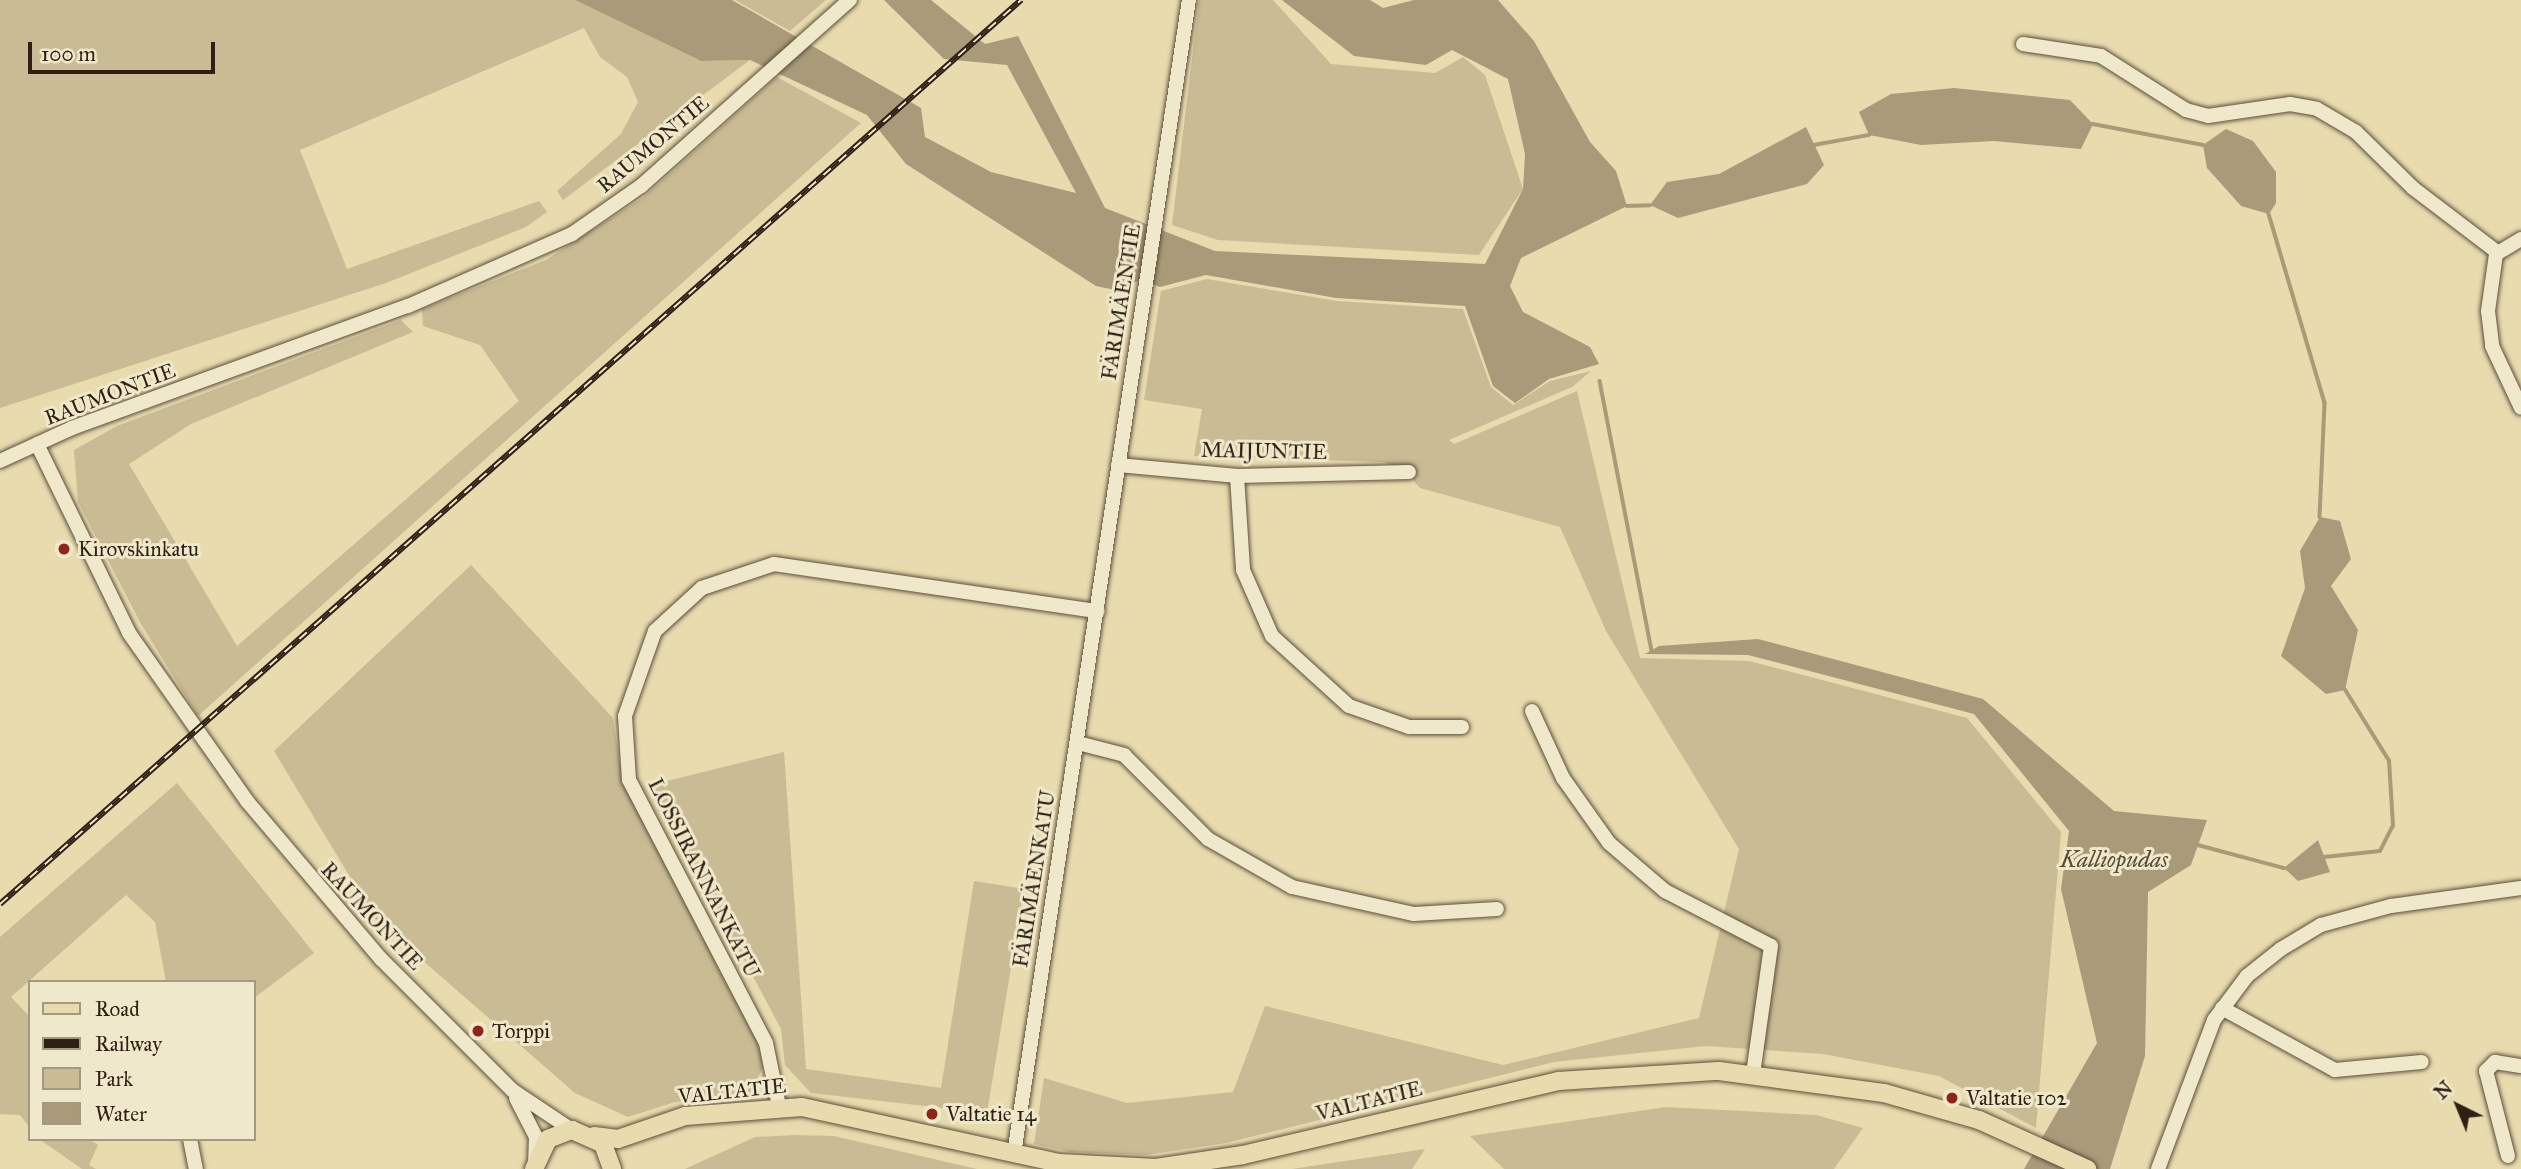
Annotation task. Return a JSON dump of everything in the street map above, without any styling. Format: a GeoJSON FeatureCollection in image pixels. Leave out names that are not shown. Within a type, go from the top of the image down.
{"type":"FeatureCollection","features":[{"type":"Feature","properties":{"kind":"main road","name":"VALTATIE"},"geometry":{"type":"LineString","coordinates":[[572,1130],[618,1139],[685,1116],[779,1106],[884,1122],[1014,1154],[1098,1168],[1192,1165],[1558,1081],[1653,1072],[1753,1073],[1884,1093],[2027,1139],[2087,1169]]}},
{"type":"Feature","properties":{"kind":"main road","name":"VALTATIE"},"geometry":{"type":"LineString","coordinates":[[612,1168],[653,1128]]}},
{"type":"Feature","properties":{"kind":"main road"},"geometry":{"type":"LineString","coordinates":[[534,1165],[548,1139],[572,1130]]}},
{"type":"Feature","properties":{"kind":"main road"},"geometry":{"type":"LineString","coordinates":[[594,1136],[612,1168]]}},
{"type":"Feature","properties":{"kind":"street","name":"RAUMONTIE"},"geometry":{"type":"LineString","coordinates":[[572,1130],[512,1090],[308,878],[192,728],[129,633],[37,444],[538,251],[641,186],[850,0]]}},
{"type":"Feature","properties":{"kind":"street","name":"FÄRIMÄENTIE"},"geometry":{"type":"LineString","coordinates":[[1098,611],[1142,297],[1189,0]]}},
{"type":"Feature","properties":{"kind":"street"},"geometry":{"type":"LineString","coordinates":[[2023,44],[2101,56],[2186,110],[2208,116],[2290,104],[2317,109],[2356,132],[2413,188],[2497,252]]}},
{"type":"Feature","properties":{"kind":"street"},"geometry":{"type":"LineString","coordinates":[[2497,252],[2521,239]]}},
{"type":"Feature","properties":{"kind":"street"},"geometry":{"type":"LineString","coordinates":[[2497,252],[2490,332],[2521,408]]}},
{"type":"Feature","properties":{"kind":"street"},"geometry":{"type":"LineString","coordinates":[[0,461],[37,444]]}},
{"type":"Feature","properties":{"kind":"street","name":"MAIJUNTIE"},"geometry":{"type":"LineString","coordinates":[[1118,465],[1237,476],[1409,472]]}},
{"type":"Feature","properties":{"kind":"street"},"geometry":{"type":"LineString","coordinates":[[1237,476],[1243,570],[1272,636],[1321,687],[1356,710],[1409,727],[1462,727]]}},
{"type":"Feature","properties":{"kind":"street","name":"LOSSIRANNANKATU"},"geometry":{"type":"LineString","coordinates":[[779,1106],[766,1043],[629,780],[625,716],[655,631],[702,588],[774,564],[1098,611]]}},
{"type":"Feature","properties":{"kind":"street","name":"FÄRIMÄENKATU"},"geometry":{"type":"LineString","coordinates":[[1014,1154],[1098,611]]}},
{"type":"Feature","properties":{"kind":"street"},"geometry":{"type":"LineString","coordinates":[[1532,711],[1563,778],[1609,843],[1665,891],[1771,946],[1753,1073]]}},
{"type":"Feature","properties":{"kind":"street"},"geometry":{"type":"LineString","coordinates":[[1078,743],[1124,755],[1208,839],[1292,887],[1414,914],[1497,909]]}},
{"type":"Feature","properties":{"kind":"street"},"geometry":{"type":"LineString","coordinates":[[2158,1169],[2190,1075],[2222,1008],[2247,976],[2321,925],[2391,906],[2521,888]]}},
{"type":"Feature","properties":{"kind":"street"},"geometry":{"type":"LineString","coordinates":[[2222,1008],[2335,1070],[2422,1062]]}},
{"type":"Feature","properties":{"kind":"street"},"geometry":{"type":"LineString","coordinates":[[2508,1156],[2486,1071],[2495,1062],[2521,1066]]}},
{"type":"Feature","properties":{"kind":"street","name":"RAUMONTIE"},"geometry":{"type":"LineString","coordinates":[[512,1090],[536,1137],[534,1165]]}},
{"type":"Feature","properties":{"kind":"street"},"geometry":{"type":"LineString","coordinates":[[190,1141],[196,1169]]}},
{"type":"Feature","properties":{"kind":"green space"},"geometry":{"type":"Polygon","coordinates":[[[0,0],[575,0],[701,61],[750,60],[563,200],[557,191],[621,134],[638,102],[627,77],[600,57],[584,28],[300,150],[347,269],[539,201],[547,212],[526,227],[386,283],[0,408],[0,0]]]}},
{"type":"Feature","properties":{"kind":"green space"},"geometry":{"type":"Polygon","coordinates":[[[735,0],[826,0],[790,31],[735,0]]]}},
{"type":"Feature","properties":{"kind":"green space"},"geometry":{"type":"Polygon","coordinates":[[[1199,0],[1273,0],[1331,64],[1435,73],[1463,57],[1485,75],[1523,189],[1479,255],[1218,240],[1172,225],[1199,0]]]}},
{"type":"Feature","properties":{"kind":"green space"},"geometry":{"type":"Polygon","coordinates":[[[777,77],[861,123],[198,716],[141,624],[78,502],[74,450],[117,426],[401,320],[413,332],[191,424],[129,464],[237,646],[519,401],[480,345],[423,326],[422,309],[546,260],[644,197],[777,77]]]}},
{"type":"Feature","properties":{"kind":"green space"},"geometry":{"type":"Polygon","coordinates":[[[1207,279],[1337,301],[1463,309],[1491,387],[1513,405],[1550,381],[1591,371],[1572,387],[1449,440],[1454,444],[1577,391],[1640,658],[1749,661],[1967,718],[2061,832],[2036,1128],[1939,1076],[1823,1054],[1706,1046],[1554,1062],[1226,1143],[1145,1155],[1071,1152],[1034,1144],[1044,1078],[1127,1103],[1233,1092],[1265,1006],[1503,1065],[1699,1018],[1739,849],[1606,631],[1560,527],[1420,488],[1404,470],[1384,462],[1194,456],[1202,409],[1144,400],[1161,291],[1207,279]]]}},
{"type":"Feature","properties":{"kind":"green space"},"geometry":{"type":"Polygon","coordinates":[[[471,565],[613,718],[621,772],[759,1037],[763,1068],[748,1096],[675,1102],[628,1117],[575,1093],[376,920],[274,751],[471,565]]]}},
{"type":"Feature","properties":{"kind":"green space"},"geometry":{"type":"Polygon","coordinates":[[[784,752],[806,1069],[941,1088],[974,881],[1024,889],[987,1113],[811,1093],[785,1065],[781,1029],[651,785],[784,752]]]}},
{"type":"Feature","properties":{"kind":"green space"},"geometry":{"type":"Polygon","coordinates":[[[177,783],[314,953],[256,996],[256,980],[166,980],[155,922],[126,895],[11,997],[28,1015],[28,1125],[20,1115],[0,1114],[0,937],[177,783]]]}},
{"type":"Feature","properties":{"kind":"green space"},"geometry":{"type":"Polygon","coordinates":[[[1666,1107],[1816,1115],[1863,1128],[1834,1169],[1504,1169],[1470,1136],[1666,1107]]]}},
{"type":"Feature","properties":{"kind":"green space"},"geometry":{"type":"Polygon","coordinates":[[[834,1136],[977,1169],[685,1169],[755,1137],[834,1136]]]}},
{"type":"Feature","properties":{"kind":"green space"},"geometry":{"type":"Polygon","coordinates":[[[42,1141],[92,1141],[98,1145],[89,1165],[96,1169],[82,1169],[42,1141]]]}},
{"type":"Feature","properties":{"kind":"green space"},"geometry":{"type":"Polygon","coordinates":[[[1425,1149],[1412,1169],[1292,1169],[1425,1149]]]}},
{"type":"Feature","properties":{"kind":"water"},"geometry":{"type":"Polygon","coordinates":[[[575,0],[732,0],[921,108],[925,137],[991,172],[1076,193],[1007,65],[944,59],[884,0],[931,0],[985,44],[1018,36],[1105,208],[1215,251],[1485,264],[1523,189],[1525,154],[1508,79],[1452,50],[1426,65],[1354,56],[1282,0],[1370,0],[1383,8],[1414,0],[1498,0],[1534,41],[1590,142],[1616,171],[1627,206],[1521,258],[1510,286],[1523,312],[1590,347],[1599,364],[1549,379],[1515,403],[1493,386],[1465,306],[1336,298],[1206,275],[1160,287],[1141,280],[1115,290],[1096,286],[906,164],[867,115],[750,60],[701,61],[575,0]]]}},
{"type":"Feature","properties":{"kind":"water"},"geometry":{"type":"Polygon","coordinates":[[[1954,88],[2070,100],[2093,124],[2081,149],[1994,141],[1921,145],[1869,135],[1859,112],[1891,94],[1954,88]]]}},
{"type":"Feature","properties":{"kind":"water"},"geometry":{"type":"Polygon","coordinates":[[[1806,127],[1824,165],[1807,184],[1678,218],[1650,205],[1667,182],[1719,174],[1806,127]]]}},
{"type":"Feature","properties":{"kind":"water"},"geometry":{"type":"Polygon","coordinates":[[[2226,129],[2253,141],[2276,172],[2276,203],[2269,214],[2241,206],[2207,168],[2203,145],[2226,129]]]}},
{"type":"Feature","properties":{"kind":"water"},"geometry":{"type":"Polygon","coordinates":[[[2320,517],[2340,521],[2351,559],[2331,586],[2358,630],[2345,690],[2326,694],[2281,656],[2305,588],[2300,551],[2320,517]]]}},
{"type":"Feature","properties":{"kind":"water","name":"Kalliopudas"},"geometry":{"type":"Polygon","coordinates":[[[1758,639],[1983,699],[2114,811],[2207,820],[2191,865],[2148,892],[2145,1056],[2110,1169],[2024,1169],[2097,1043],[2061,889],[2069,831],[1974,714],[1748,655],[1645,654],[1659,646],[1758,639]]]}},
{"type":"Feature","properties":{"kind":"water"},"geometry":{"type":"Polygon","coordinates":[[[2318,840],[2330,872],[2298,881],[2284,868],[2318,840]]]}},
{"type":"Feature","properties":{"kind":"waterway"},"geometry":{"type":"LineString","coordinates":[[2093,124],[2203,145]]}},
{"type":"Feature","properties":{"kind":"waterway"},"geometry":{"type":"LineString","coordinates":[[1814,145],[1869,135]]}},
{"type":"Feature","properties":{"kind":"waterway"},"geometry":{"type":"LineString","coordinates":[[1627,206],[1650,205]]}},
{"type":"Feature","properties":{"kind":"waterway"},"geometry":{"type":"LineString","coordinates":[[2269,214],[2325,403],[2320,517]]}},
{"type":"Feature","properties":{"kind":"waterway"},"geometry":{"type":"LineString","coordinates":[[1600,381],[1652,650]]}},
{"type":"Feature","properties":{"kind":"waterway"},"geometry":{"type":"LineString","coordinates":[[2324,857],[2380,851],[2393,826],[2389,761],[2345,690]]}},
{"type":"Feature","properties":{"kind":"waterway"},"geometry":{"type":"LineString","coordinates":[[2198,845],[2284,868]]}},
{"type":"Feature","properties":{"kind":"railway"},"geometry":{"type":"LineString","coordinates":[[0,904],[1021,0]]}},
{"type":"Feature","properties":{"kind":"place","name":"Kirovskinkatu"},"geometry":{"type":"Point","coordinates":[64,549]}},
{"type":"Feature","properties":{"kind":"place","name":"Torppi"},"geometry":{"type":"Point","coordinates":[478,1031]}},
{"type":"Feature","properties":{"kind":"place","name":"Valtatie 102"},"geometry":{"type":"Point","coordinates":[1952,1098]}},
{"type":"Feature","properties":{"kind":"place","name":"Valtatie 14"},"geometry":{"type":"Point","coordinates":[932,1114]}}]}
